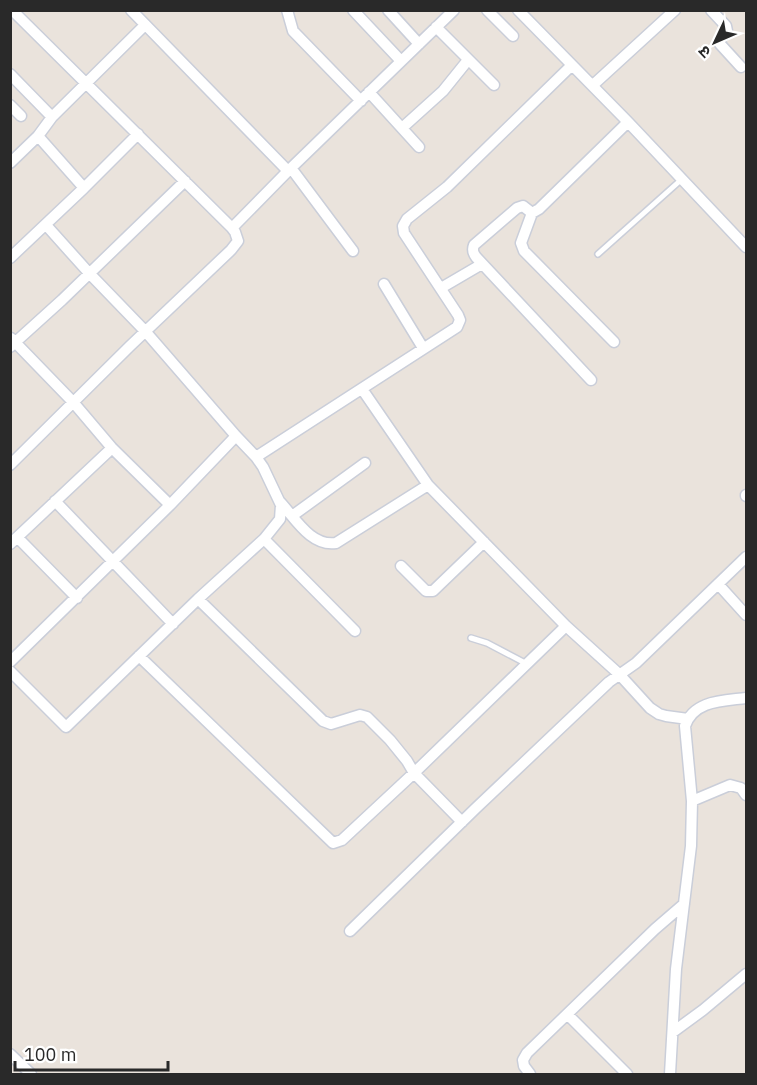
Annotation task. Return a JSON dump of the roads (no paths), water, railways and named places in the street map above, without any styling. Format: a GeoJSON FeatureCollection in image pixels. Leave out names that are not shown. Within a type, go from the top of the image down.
{"type":"FeatureCollection","features":[{"type":"Feature","properties":{"kind":"street"},"geometry":{"type":"LineString","coordinates":[[10,465],[238,241],[232,228],[12,10]]}},
{"type":"Feature","properties":{"kind":"street"},"geometry":{"type":"LineString","coordinates":[[131,10],[289,169],[353,251]]}},
{"type":"Feature","properties":{"kind":"street"},"geometry":{"type":"LineString","coordinates":[[287,10],[293,31],[361,101]]}},
{"type":"Feature","properties":{"kind":"street"},"geometry":{"type":"LineString","coordinates":[[353,10],[402,61]]}},
{"type":"Feature","properties":{"kind":"street"},"geometry":{"type":"LineString","coordinates":[[388,10],[419,44]]}},
{"type":"Feature","properties":{"kind":"street"},"geometry":{"type":"LineString","coordinates":[[487,10],[513,36]]}},
{"type":"Feature","properties":{"kind":"street"},"geometry":{"type":"LineString","coordinates":[[518,10],[747,247]]}},
{"type":"Feature","properties":{"kind":"street"},"geometry":{"type":"LineString","coordinates":[[592,85],[675,10]]}},
{"type":"Feature","properties":{"kind":"street"},"geometry":{"type":"LineString","coordinates":[[711,10],[727,29],[719,41],[720,44],[741,67]]}},
{"type":"Feature","properties":{"kind":"street"},"geometry":{"type":"LineString","coordinates":[[232,228],[449,12]]}},
{"type":"Feature","properties":{"kind":"street"},"geometry":{"type":"LineString","coordinates":[[11,161],[145,25]]}},
{"type":"Feature","properties":{"kind":"street"},"geometry":{"type":"LineString","coordinates":[[436,27],[494,85]]}},
{"type":"Feature","properties":{"kind":"street"},"geometry":{"type":"LineString","coordinates":[[402,128],[443,91],[468,60]]}},
{"type":"Feature","properties":{"kind":"street"},"geometry":{"type":"LineString","coordinates":[[256,457],[457,327],[460,320],[458,315],[404,232],[407,219],[447,187],[572,65]]}},
{"type":"Feature","properties":{"kind":"street"},"geometry":{"type":"LineString","coordinates":[[10,74],[52,117]]}},
{"type":"Feature","properties":{"kind":"street"},"geometry":{"type":"LineString","coordinates":[[369,92],[419,147]]}},
{"type":"Feature","properties":{"kind":"street"},"geometry":{"type":"LineString","coordinates":[[10,105],[21,116]]}},
{"type":"Feature","properties":{"kind":"street"},"geometry":{"type":"LineString","coordinates":[[614,342],[524,251],[521,243],[532,213],[539,209],[628,122]]}},
{"type":"Feature","properties":{"kind":"street"},"geometry":{"type":"LineString","coordinates":[[10,258],[138,134]]}},
{"type":"Feature","properties":{"kind":"street"},"geometry":{"type":"LineString","coordinates":[[38,136],[84,188]]}},
{"type":"Feature","properties":{"kind":"street"},"geometry":{"type":"LineString","coordinates":[[170,505],[112,448],[74,402],[12,343],[62,300],[185,181]]}},
{"type":"Feature","properties":{"kind":"street"},"geometry":{"type":"LineString","coordinates":[[532,213],[523,206],[517,208],[474,245],[472,252],[591,380]]}},
{"type":"Feature","properties":{"kind":"street"},"geometry":{"type":"LineString","coordinates":[[46,225],[145,331],[256,457],[280,501],[310,536],[321,543],[336,543],[428,485]]}},
{"type":"Feature","properties":{"kind":"street"},"geometry":{"type":"LineString","coordinates":[[441,288],[482,264]]}},
{"type":"Feature","properties":{"kind":"street"},"geometry":{"type":"LineString","coordinates":[[384,284],[423,348]]}},
{"type":"Feature","properties":{"kind":"street"},"geometry":{"type":"LineString","coordinates":[[362,389],[428,485],[566,626],[619,674],[650,708],[659,714],[688,719]]}},
{"type":"Feature","properties":{"kind":"street"},"geometry":{"type":"LineString","coordinates":[[10,662],[114,562],[236,436]]}},
{"type":"Feature","properties":{"kind":"street"},"geometry":{"type":"LineString","coordinates":[[77,598],[14,541],[112,448]]}},
{"type":"Feature","properties":{"kind":"street"},"geometry":{"type":"LineString","coordinates":[[292,516],[365,463]]}},
{"type":"Feature","properties":{"kind":"street"},"geometry":{"type":"LineString","coordinates":[[55,501],[173,624]]}},
{"type":"Feature","properties":{"kind":"street"},"geometry":{"type":"LineString","coordinates":[[10,671],[66,727],[264,539],[280,519],[280,501]]}},
{"type":"Feature","properties":{"kind":"street"},"geometry":{"type":"LineString","coordinates":[[264,539],[355,631]]}},
{"type":"Feature","properties":{"kind":"street"},"geometry":{"type":"LineString","coordinates":[[401,566],[426,591],[433,591],[484,542]]}},
{"type":"Feature","properties":{"kind":"street"},"geometry":{"type":"LineString","coordinates":[[350,932],[609,682],[645,656],[747,557]]}},
{"type":"Feature","properties":{"kind":"street"},"geometry":{"type":"LineString","coordinates":[[718,584],[747,615]]}},
{"type":"Feature","properties":{"kind":"street"},"geometry":{"type":"LineString","coordinates":[[198,600],[323,721],[331,724],[360,715],[367,717],[390,740],[414,773],[462,822]]}},
{"type":"Feature","properties":{"kind":"street"},"geometry":{"type":"LineString","coordinates":[[139,656],[333,843],[342,840],[414,773],[566,626]]}},
{"type":"Feature","properties":{"kind":"street"},"geometry":{"type":"LineString","coordinates":[[670,1074],[676,969],[691,846],[692,801],[686,726],[688,719],[698,708],[711,702],[746,698]]}},
{"type":"Feature","properties":{"kind":"street"},"geometry":{"type":"LineString","coordinates":[[692,801],[730,785],[741,788],[747,795]]}},
{"type":"Feature","properties":{"kind":"street"},"geometry":{"type":"LineString","coordinates":[[531,1074],[524,1066],[525,1056],[684,904]]}},
{"type":"Feature","properties":{"kind":"street"},"geometry":{"type":"LineString","coordinates":[[673,1032],[747,974]]}},
{"type":"Feature","properties":{"kind":"street"},"geometry":{"type":"LineString","coordinates":[[568,1015],[627,1074]]}},
{"type":"Feature","properties":{"kind":"street"},"geometry":{"type":"LineString","coordinates":[[10,1054],[31,1074]]}},
{"type":"Feature","properties":{"kind":"lane"},"geometry":{"type":"LineString","coordinates":[[598,254],[682,179]]}},
{"type":"Feature","properties":{"kind":"lane"},"geometry":{"type":"LineString","coordinates":[[471,638],[487,643],[527,664]]}}]}
